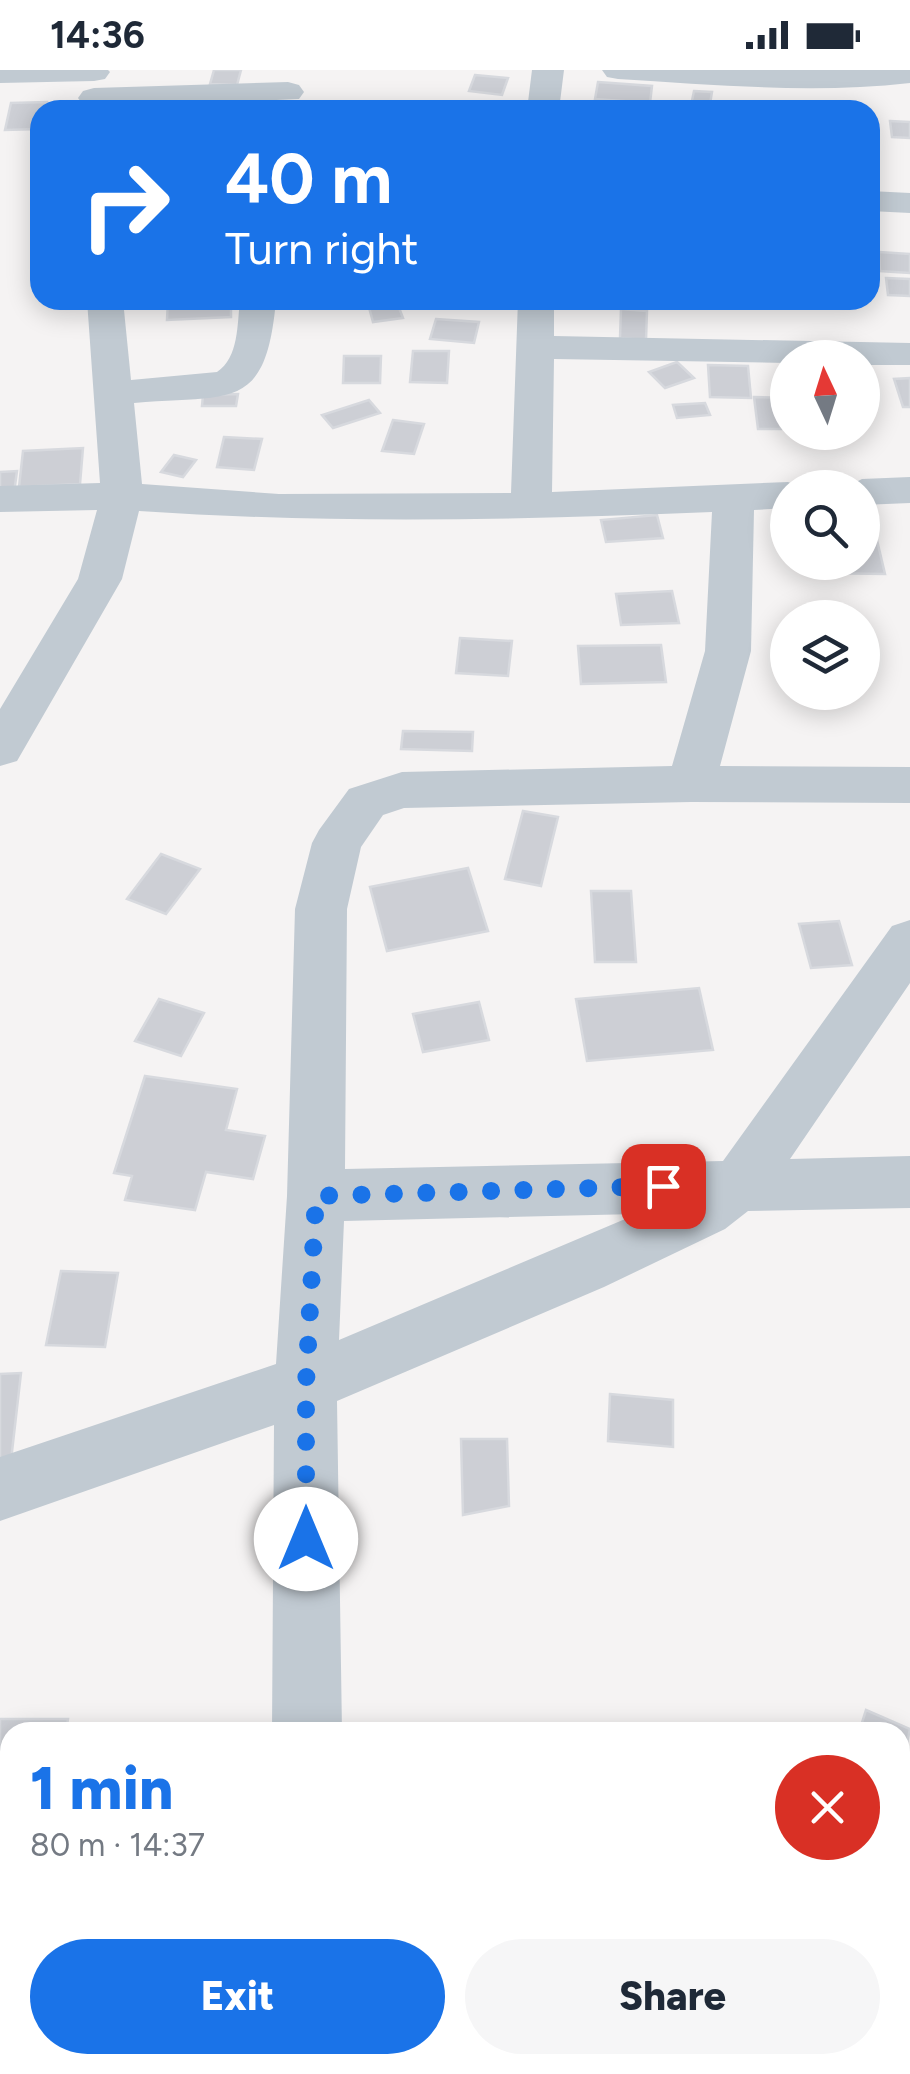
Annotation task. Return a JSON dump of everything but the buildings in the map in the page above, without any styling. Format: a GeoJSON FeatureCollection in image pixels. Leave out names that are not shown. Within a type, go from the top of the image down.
{"type":"FeatureCollection","features":[{"type":"Feature","properties":{"kind":"street"},"geometry":{"type":"LineString","coordinates":[[544,100],[548,70]]}},
{"type":"Feature","properties":{"kind":"street"},"geometry":{"type":"LineString","coordinates":[[618,70],[770,76],[910,74]]}},
{"type":"Feature","properties":{"kind":"street"},"geometry":{"type":"LineString","coordinates":[[0,74],[94,88],[289,91]]}},
{"type":"Feature","properties":{"kind":"street"},"geometry":{"type":"LineString","coordinates":[[880,202],[910,203]]}},
{"type":"Feature","properties":{"kind":"street"},"geometry":{"type":"LineString","coordinates":[[0,749],[100,579],[122,496],[106,310]]}},
{"type":"Feature","properties":{"kind":"street"},"geometry":{"type":"LineString","coordinates":[[114,393],[226,383],[241,376],[250,366],[257,310]]}},
{"type":"Feature","properties":{"kind":"street"},"geometry":{"type":"LineString","coordinates":[[531,506],[536,310]]}},
{"type":"Feature","properties":{"kind":"street"},"geometry":{"type":"LineString","coordinates":[[534,346],[910,354]]}},
{"type":"Feature","properties":{"kind":"street"},"geometry":{"type":"LineString","coordinates":[[880,491],[910,490]]}},
{"type":"Feature","properties":{"kind":"street"},"geometry":{"type":"LineString","coordinates":[[0,499],[122,496],[279,507],[531,506],[770,496]]}},
{"type":"Feature","properties":{"kind":"street"},"geometry":{"type":"LineString","coordinates":[[690,784],[728,651],[734,497]]}},
{"type":"Feature","properties":{"kind":"street"},"geometry":{"type":"LineString","coordinates":[[307,1722],[306,1384],[316,1196],[321,909],[337,843],[366,802],[402,790],[690,784],[910,785]]}},
{"type":"Feature","properties":{"kind":"street"},"geometry":{"type":"LineString","coordinates":[[0,1488],[306,1384],[600,1260],[704,1211],[740,1184],[910,941]]}},
{"type":"Feature","properties":{"kind":"street"},"geometry":{"type":"LineString","coordinates":[[316,1196],[910,1182]]}},
{"type":"Feature","properties":{"kind":"route"},"geometry":{"type":"LineString","coordinates":[[306,1539],[306,1384],[316,1196],[663,1186]]}}]}
